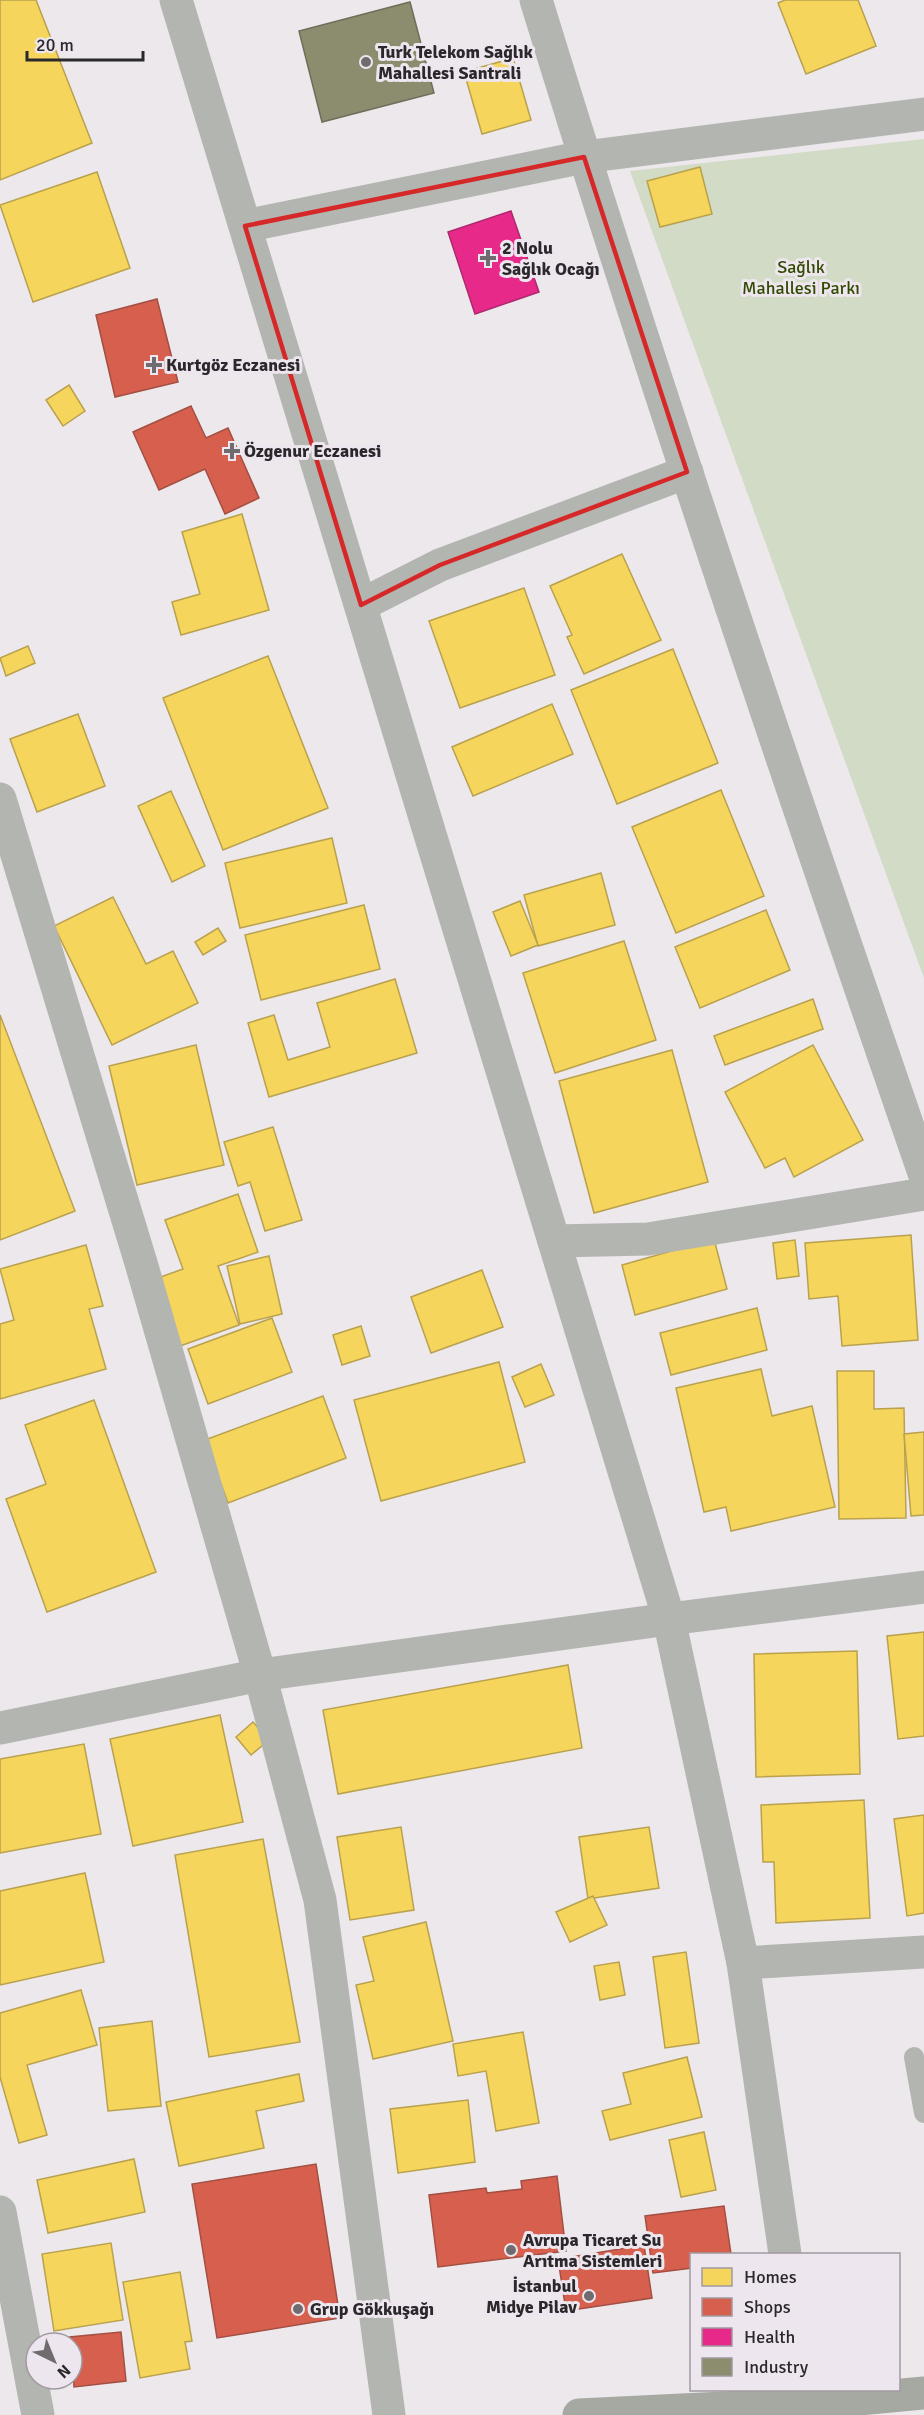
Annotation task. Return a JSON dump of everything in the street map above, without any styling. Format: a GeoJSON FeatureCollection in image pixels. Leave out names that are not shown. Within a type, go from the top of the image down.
{"type":"FeatureCollection","features":[{"type":"Feature","properties":{"kind":"highway"},"geometry":{"type":"LineString","coordinates":[[579,2415],[805,2397],[924,2393]]}},
{"type":"Feature","properties":{"kind":"street"},"geometry":{"type":"LineString","coordinates":[[176,0],[669,1619],[743,1963],[785,2253]]}},
{"type":"Feature","properties":{"kind":"street"},"geometry":{"type":"LineString","coordinates":[[536,0],[584,157],[783,764],[924,1173]]}},
{"type":"Feature","properties":{"kind":"street"},"geometry":{"type":"LineString","coordinates":[[245,226],[584,157],[924,114]]}},
{"type":"Feature","properties":{"kind":"street"},"geometry":{"type":"LineString","coordinates":[[361,605],[440,565],[687,472]]}},
{"type":"Feature","properties":{"kind":"street"},"geometry":{"type":"LineString","coordinates":[[0,799],[141,1263],[260,1675],[320,1900],[389,2415]]}},
{"type":"Feature","properties":{"kind":"street"},"geometry":{"type":"LineString","coordinates":[[554,1241],[648,1239],[924,1194]]}},
{"type":"Feature","properties":{"kind":"street"},"geometry":{"type":"LineString","coordinates":[[0,1728],[260,1675],[924,1587]]}},
{"type":"Feature","properties":{"kind":"street"},"geometry":{"type":"LineString","coordinates":[[743,1963],[924,1952]]}},
{"type":"Feature","properties":{"kind":"street"},"geometry":{"type":"LineString","coordinates":[[0,2212],[38,2415]]}},
{"type":"Feature","properties":{"kind":"lane"},"geometry":{"type":"LineString","coordinates":[[914,2057],[924,2113]]}},
{"type":"Feature","properties":{"kind":"highlighted area"},"geometry":{"type":"Polygon","coordinates":[[[584,157],[687,472],[440,565],[361,605],[245,226],[584,157]]]}},
{"type":"Feature","properties":{"kind":"green space","name":"Sağlık Mahallesi Parkı"},"geometry":{"type":"Polygon","coordinates":[[[924,139],[924,978],[630,171],[924,139]]]}},
{"type":"Feature","properties":{"kind":"building: Homes"},"geometry":{"type":"Polygon","coordinates":[[[0,0],[36,0],[92,143],[0,180],[0,0]]]}},
{"type":"Feature","properties":{"kind":"building: Homes"},"geometry":{"type":"Polygon","coordinates":[[[785,0],[858,0],[876,46],[806,74],[778,3],[785,0]]]}},
{"type":"Feature","properties":{"kind":"building: Homes"},"geometry":{"type":"Polygon","coordinates":[[[513,58],[531,120],[482,134],[464,72],[513,58]]]}},
{"type":"Feature","properties":{"kind":"building: Homes"},"geometry":{"type":"Polygon","coordinates":[[[700,167],[712,214],[660,227],[647,181],[700,167]]]}},
{"type":"Feature","properties":{"kind":"building: Homes"},"geometry":{"type":"Polygon","coordinates":[[[97,172],[130,268],[33,302],[0,205],[97,172]]]}},
{"type":"Feature","properties":{"kind":"building: Homes"},"geometry":{"type":"Polygon","coordinates":[[[69,385],[85,411],[63,426],[46,400],[69,385]]]}},
{"type":"Feature","properties":{"kind":"building: Homes"},"geometry":{"type":"Polygon","coordinates":[[[242,514],[269,610],[181,635],[172,602],[200,594],[182,532],[242,514]]]}},
{"type":"Feature","properties":{"kind":"building: Homes"},"geometry":{"type":"Polygon","coordinates":[[[622,554],[661,640],[584,674],[567,637],[572,635],[550,586],[622,554]]]}},
{"type":"Feature","properties":{"kind":"building: Homes"},"geometry":{"type":"Polygon","coordinates":[[[524,588],[555,675],[460,708],[429,621],[524,588]]]}},
{"type":"Feature","properties":{"kind":"building: Homes"},"geometry":{"type":"Polygon","coordinates":[[[28,646],[35,663],[6,676],[0,658],[28,646]]]}},
{"type":"Feature","properties":{"kind":"building: Homes"},"geometry":{"type":"Polygon","coordinates":[[[673,649],[718,763],[617,804],[571,690],[673,649]]]}},
{"type":"Feature","properties":{"kind":"building: Homes"},"geometry":{"type":"Polygon","coordinates":[[[268,656],[328,808],[223,850],[163,698],[268,656]]]}},
{"type":"Feature","properties":{"kind":"building: Homes"},"geometry":{"type":"Polygon","coordinates":[[[552,704],[573,754],[473,796],[452,747],[552,704]]]}},
{"type":"Feature","properties":{"kind":"building: Homes"},"geometry":{"type":"Polygon","coordinates":[[[78,714],[105,786],[37,812],[10,739],[78,714]]]}},
{"type":"Feature","properties":{"kind":"building: Homes"},"geometry":{"type":"Polygon","coordinates":[[[721,790],[764,896],[676,933],[632,827],[721,790]]]}},
{"type":"Feature","properties":{"kind":"building: Homes"},"geometry":{"type":"Polygon","coordinates":[[[171,791],[205,866],[172,882],[138,806],[171,791]]]}},
{"type":"Feature","properties":{"kind":"building: Homes"},"geometry":{"type":"Polygon","coordinates":[[[332,838],[347,903],[240,928],[225,863],[332,838]]]}},
{"type":"Feature","properties":{"kind":"building: Homes"},"geometry":{"type":"Polygon","coordinates":[[[601,873],[615,925],[538,946],[524,895],[601,873]]]}},
{"type":"Feature","properties":{"kind":"building: Homes"},"geometry":{"type":"Polygon","coordinates":[[[113,897],[146,964],[173,951],[198,1003],[112,1045],[54,926],[113,897]]]}},
{"type":"Feature","properties":{"kind":"building: Homes"},"geometry":{"type":"Polygon","coordinates":[[[520,901],[538,945],[511,956],[493,912],[520,901]]]}},
{"type":"Feature","properties":{"kind":"building: Homes"},"geometry":{"type":"Polygon","coordinates":[[[364,905],[380,969],[261,1000],[245,935],[364,905]]]}},
{"type":"Feature","properties":{"kind":"building: Homes"},"geometry":{"type":"Polygon","coordinates":[[[766,910],[790,970],[700,1008],[675,947],[766,910]]]}},
{"type":"Feature","properties":{"kind":"building: Homes"},"geometry":{"type":"Polygon","coordinates":[[[218,928],[226,941],[203,955],[195,942],[218,928]]]}},
{"type":"Feature","properties":{"kind":"building: Homes"},"geometry":{"type":"Polygon","coordinates":[[[624,941],[656,1040],[555,1073],[523,973],[624,941]]]}},
{"type":"Feature","properties":{"kind":"building: Homes"},"geometry":{"type":"Polygon","coordinates":[[[395,979],[417,1053],[269,1097],[248,1023],[274,1015],[288,1060],[330,1047],[317,1003],[395,979]]]}},
{"type":"Feature","properties":{"kind":"building: Homes"},"geometry":{"type":"Polygon","coordinates":[[[813,999],[823,1029],[725,1065],[714,1036],[813,999]]]}},
{"type":"Feature","properties":{"kind":"building: Homes"},"geometry":{"type":"Polygon","coordinates":[[[0,1015],[75,1211],[0,1240],[0,1015]]]}},
{"type":"Feature","properties":{"kind":"building: Homes"},"geometry":{"type":"Polygon","coordinates":[[[196,1045],[224,1165],[137,1185],[109,1066],[196,1045]]]}},
{"type":"Feature","properties":{"kind":"building: Homes"},"geometry":{"type":"Polygon","coordinates":[[[813,1045],[863,1140],[794,1177],[785,1158],[765,1168],[725,1092],[813,1045]]]}},
{"type":"Feature","properties":{"kind":"building: Homes"},"geometry":{"type":"Polygon","coordinates":[[[672,1050],[708,1182],[594,1213],[559,1081],[672,1050]]]}},
{"type":"Feature","properties":{"kind":"building: Homes"},"geometry":{"type":"Polygon","coordinates":[[[273,1127],[302,1220],[265,1231],[250,1182],[238,1186],[224,1142],[273,1127]]]}},
{"type":"Feature","properties":{"kind":"building: Homes"},"geometry":{"type":"Polygon","coordinates":[[[238,1194],[258,1252],[218,1266],[239,1325],[180,1346],[155,1279],[183,1269],[165,1220],[238,1194]]]}},
{"type":"Feature","properties":{"kind":"building: Homes"},"geometry":{"type":"Polygon","coordinates":[[[911,1235],[918,1340],[842,1346],[838,1296],[809,1299],[805,1243],[911,1235]]]}},
{"type":"Feature","properties":{"kind":"building: Homes"},"geometry":{"type":"Polygon","coordinates":[[[714,1239],[727,1289],[635,1315],[622,1265],[714,1239]]]}},
{"type":"Feature","properties":{"kind":"building: Homes"},"geometry":{"type":"Polygon","coordinates":[[[795,1240],[799,1276],[777,1279],[773,1243],[795,1240]]]}},
{"type":"Feature","properties":{"kind":"building: Homes"},"geometry":{"type":"Polygon","coordinates":[[[86,1245],[103,1306],[89,1309],[106,1369],[0,1399],[0,1324],[14,1320],[0,1269],[86,1245]]]}},
{"type":"Feature","properties":{"kind":"building: Homes"},"geometry":{"type":"Polygon","coordinates":[[[269,1256],[282,1314],[240,1324],[227,1266],[269,1256]]]}},
{"type":"Feature","properties":{"kind":"building: Homes"},"geometry":{"type":"Polygon","coordinates":[[[482,1270],[503,1327],[431,1353],[411,1297],[482,1270]]]}},
{"type":"Feature","properties":{"kind":"building: Homes"},"geometry":{"type":"Polygon","coordinates":[[[757,1308],[767,1350],[671,1375],[660,1333],[757,1308]]]}},
{"type":"Feature","properties":{"kind":"building: Homes"},"geometry":{"type":"Polygon","coordinates":[[[272,1318],[292,1372],[208,1404],[188,1349],[272,1318]]]}},
{"type":"Feature","properties":{"kind":"building: Homes"},"geometry":{"type":"Polygon","coordinates":[[[361,1326],[370,1356],[342,1365],[333,1335],[361,1326]]]}},
{"type":"Feature","properties":{"kind":"building: Homes"},"geometry":{"type":"Polygon","coordinates":[[[499,1362],[525,1462],[381,1501],[354,1400],[499,1362]]]}},
{"type":"Feature","properties":{"kind":"building: Homes"},"geometry":{"type":"Polygon","coordinates":[[[541,1364],[554,1395],[525,1407],[512,1377],[541,1364]]]}},
{"type":"Feature","properties":{"kind":"building: Homes"},"geometry":{"type":"Polygon","coordinates":[[[761,1369],[772,1416],[812,1406],[835,1507],[731,1531],[726,1507],[704,1512],[676,1388],[761,1369]]]}},
{"type":"Feature","properties":{"kind":"building: Homes"},"geometry":{"type":"Polygon","coordinates":[[[837,1371],[874,1371],[874,1409],[904,1408],[906,1518],[839,1519],[837,1371]]]}},
{"type":"Feature","properties":{"kind":"building: Homes"},"geometry":{"type":"Polygon","coordinates":[[[323,1396],[346,1458],[228,1503],[205,1440],[323,1396]]]}},
{"type":"Feature","properties":{"kind":"building: Homes"},"geometry":{"type":"Polygon","coordinates":[[[94,1400],[156,1572],[47,1612],[6,1499],[46,1484],[25,1425],[94,1400]]]}},
{"type":"Feature","properties":{"kind":"building: Homes"},"geometry":{"type":"Polygon","coordinates":[[[924,1432],[924,1515],[911,1516],[904,1434],[924,1432]]]}},
{"type":"Feature","properties":{"kind":"building: Homes"},"geometry":{"type":"Polygon","coordinates":[[[924,1632],[924,1736],[898,1739],[887,1636],[924,1632]]]}},
{"type":"Feature","properties":{"kind":"building: Homes"},"geometry":{"type":"Polygon","coordinates":[[[857,1651],[860,1774],[756,1777],[754,1654],[857,1651]]]}},
{"type":"Feature","properties":{"kind":"building: Homes"},"geometry":{"type":"Polygon","coordinates":[[[568,1665],[582,1748],[338,1794],[323,1710],[568,1665]]]}},
{"type":"Feature","properties":{"kind":"building: Homes"},"geometry":{"type":"Polygon","coordinates":[[[220,1715],[243,1822],[133,1846],[110,1739],[220,1715]]]}},
{"type":"Feature","properties":{"kind":"building: Homes"},"geometry":{"type":"Polygon","coordinates":[[[253,1722],[269,1740],[251,1755],[236,1737],[253,1722]]]}},
{"type":"Feature","properties":{"kind":"building: Homes"},"geometry":{"type":"Polygon","coordinates":[[[84,1744],[101,1834],[0,1853],[0,1759],[84,1744]]]}},
{"type":"Feature","properties":{"kind":"building: Homes"},"geometry":{"type":"Polygon","coordinates":[[[864,1800],[870,1918],[776,1923],[774,1862],[763,1862],[761,1805],[864,1800]]]}},
{"type":"Feature","properties":{"kind":"building: Homes"},"geometry":{"type":"Polygon","coordinates":[[[924,1815],[924,1913],[907,1916],[894,1819],[924,1815]]]}},
{"type":"Feature","properties":{"kind":"building: Homes"},"geometry":{"type":"Polygon","coordinates":[[[401,1827],[414,1910],[350,1920],[337,1837],[401,1827]]]}},
{"type":"Feature","properties":{"kind":"building: Homes"},"geometry":{"type":"Polygon","coordinates":[[[649,1827],[659,1888],[588,1899],[579,1837],[649,1827]]]}},
{"type":"Feature","properties":{"kind":"building: Homes"},"geometry":{"type":"Polygon","coordinates":[[[263,1839],[300,2042],[209,2057],[175,1855],[263,1839]]]}},
{"type":"Feature","properties":{"kind":"building: Homes"},"geometry":{"type":"Polygon","coordinates":[[[85,1873],[104,1962],[0,1985],[0,1891],[85,1873]]]}},
{"type":"Feature","properties":{"kind":"building: Homes"},"geometry":{"type":"Polygon","coordinates":[[[593,1896],[607,1925],[570,1942],[556,1912],[593,1896]]]}},
{"type":"Feature","properties":{"kind":"building: Homes"},"geometry":{"type":"Polygon","coordinates":[[[426,1922],[453,2041],[373,2059],[356,1985],[374,1981],[363,1937],[426,1922]]]}},
{"type":"Feature","properties":{"kind":"building: Homes"},"geometry":{"type":"Polygon","coordinates":[[[686,1952],[699,2043],[665,2048],[653,1957],[686,1952]]]}},
{"type":"Feature","properties":{"kind":"building: Homes"},"geometry":{"type":"Polygon","coordinates":[[[619,1962],[625,1995],[600,2000],[594,1966],[619,1962]]]}},
{"type":"Feature","properties":{"kind":"building: Homes"},"geometry":{"type":"Polygon","coordinates":[[[81,1990],[97,2045],[27,2065],[47,2135],[19,2143],[0,2077],[0,2013],[81,1990]]]}},
{"type":"Feature","properties":{"kind":"building: Homes"},"geometry":{"type":"Polygon","coordinates":[[[152,2021],[161,2106],[108,2111],[99,2028],[152,2021]]]}},
{"type":"Feature","properties":{"kind":"building: Homes"},"geometry":{"type":"Polygon","coordinates":[[[523,2032],[539,2123],[496,2131],[486,2071],[458,2076],[453,2044],[523,2032]]]}},
{"type":"Feature","properties":{"kind":"building: Homes"},"geometry":{"type":"Polygon","coordinates":[[[687,2057],[702,2117],[610,2140],[602,2111],[631,2104],[623,2073],[687,2057]]]}},
{"type":"Feature","properties":{"kind":"building: Homes"},"geometry":{"type":"Polygon","coordinates":[[[299,2074],[304,2101],[256,2111],[264,2148],[179,2166],[166,2102],[299,2074]]]}},
{"type":"Feature","properties":{"kind":"building: Homes"},"geometry":{"type":"Polygon","coordinates":[[[468,2100],[475,2162],[398,2173],[390,2109],[468,2100]]]}},
{"type":"Feature","properties":{"kind":"building: Homes"},"geometry":{"type":"Polygon","coordinates":[[[704,2132],[716,2190],[681,2197],[669,2140],[704,2132]]]}},
{"type":"Feature","properties":{"kind":"building: Homes"},"geometry":{"type":"Polygon","coordinates":[[[134,2159],[145,2212],[48,2233],[37,2180],[134,2159]]]}},
{"type":"Feature","properties":{"kind":"building: Homes"},"geometry":{"type":"Polygon","coordinates":[[[111,2243],[123,2320],[54,2331],[42,2254],[111,2243]]]}},
{"type":"Feature","properties":{"kind":"building: Homes"},"geometry":{"type":"Polygon","coordinates":[[[180,2272],[192,2341],[185,2342],[190,2369],[140,2378],[123,2282],[180,2272]]]}},
{"type":"Feature","properties":{"kind":"building: Shops"},"geometry":{"type":"Polygon","coordinates":[[[157,299],[178,382],[115,397],[96,315],[157,299]]]}},
{"type":"Feature","properties":{"kind":"building: Shops"},"geometry":{"type":"Polygon","coordinates":[[[191,406],[206,438],[228,428],[259,498],[225,514],[205,469],[159,490],[133,432],[191,406]]]}},
{"type":"Feature","properties":{"kind":"building: Shops"},"geometry":{"type":"Polygon","coordinates":[[[316,2164],[340,2318],[217,2338],[192,2184],[316,2164]]]}},
{"type":"Feature","properties":{"kind":"building: Shops"},"geometry":{"type":"Polygon","coordinates":[[[557,2176],[566,2251],[438,2267],[429,2195],[486,2188],[487,2193],[522,2189],[521,2181],[557,2176]]]}},
{"type":"Feature","properties":{"kind":"building: Shops"},"geometry":{"type":"Polygon","coordinates":[[[724,2206],[731,2253],[690,2253],[690,2268],[653,2273],[645,2216],[724,2206]]]}},
{"type":"Feature","properties":{"kind":"building: Shops"},"geometry":{"type":"Polygon","coordinates":[[[644,2245],[652,2298],[566,2311],[558,2259],[644,2245]]]}},
{"type":"Feature","properties":{"kind":"building: Shops"},"geometry":{"type":"Polygon","coordinates":[[[121,2332],[126,2381],[84,2386],[84,2336],[121,2332]]]}},
{"type":"Feature","properties":{"kind":"building: Health"},"geometry":{"type":"Polygon","coordinates":[[[511,211],[539,292],[475,314],[448,232],[511,211]]]}},
{"type":"Feature","properties":{"kind":"building: Industry","name":"Turk Telekom Sağlık Mahallesi Santrali"},"geometry":{"type":"Polygon","coordinates":[[[410,2],[434,93],[322,122],[299,31],[410,2]]]}},
{"type":"Feature","properties":{"kind":"place","name":"Turk Telekom Sağlık Mahallesi Santrali"},"geometry":{"type":"Point","coordinates":[366,62]}},
{"type":"Feature","properties":{"kind":"place","name":"2 Nolu Sağlık Ocağı"},"geometry":{"type":"Point","coordinates":[488,258]}},
{"type":"Feature","properties":{"kind":"place","name":"Kurtgöz Eczanesi"},"geometry":{"type":"Point","coordinates":[154,365]}},
{"type":"Feature","properties":{"kind":"place","name":"Özgenur Eczanesi"},"geometry":{"type":"Point","coordinates":[232,451]}},
{"type":"Feature","properties":{"kind":"place","name":"Avrupa Ticaret Su Arıtma Sistemleri"},"geometry":{"type":"Point","coordinates":[511,2250]}},
{"type":"Feature","properties":{"kind":"place","name":"İstanbul Midye Pilav"},"geometry":{"type":"Point","coordinates":[589,2296]}},
{"type":"Feature","properties":{"kind":"place","name":"Grup Gökkuşağı"},"geometry":{"type":"Point","coordinates":[298,2309]}}]}
